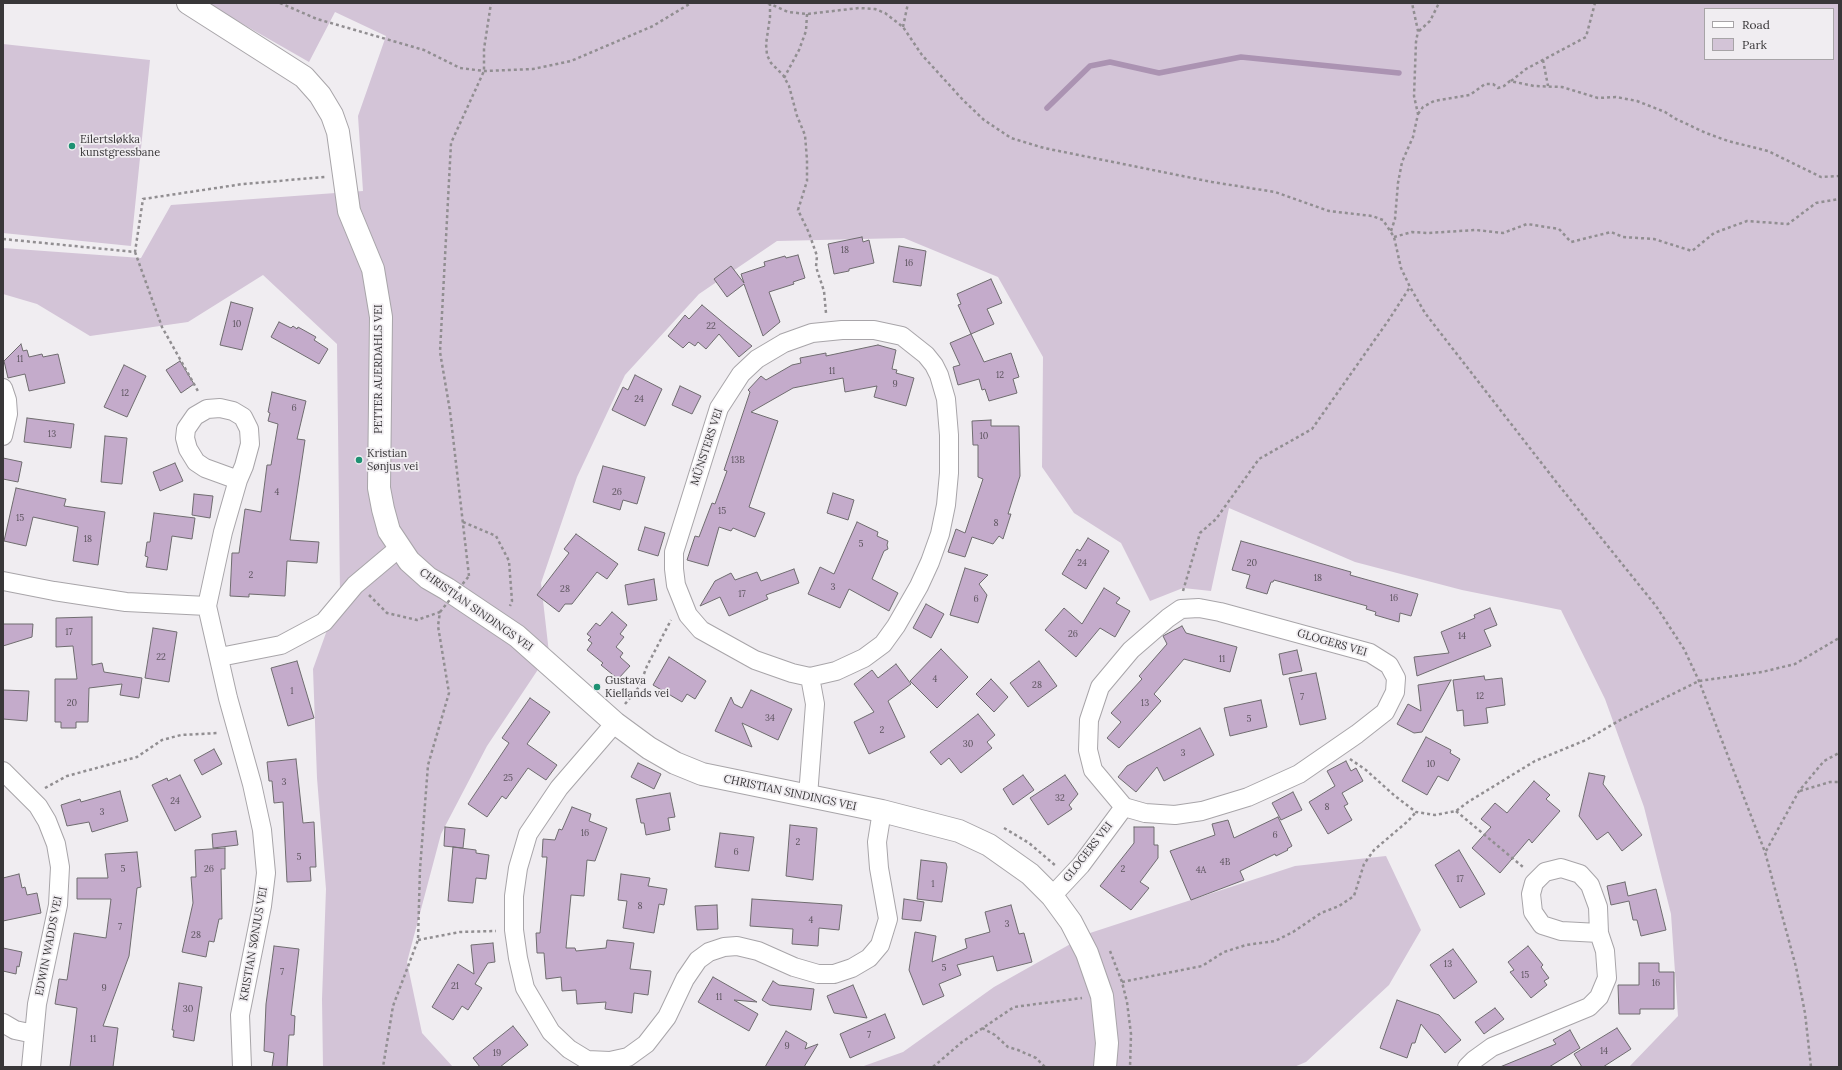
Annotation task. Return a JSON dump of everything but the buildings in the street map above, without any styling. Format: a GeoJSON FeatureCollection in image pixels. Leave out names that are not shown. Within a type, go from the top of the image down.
{"type":"FeatureCollection","features":[{"type":"Feature","properties":{"kind":"street","name":"PETTER AUERDAHLS VEI"},"geometry":{"type":"LineString","coordinates":[[188,3],[304,77],[320,95],[332,115],[338,132],[349,211],[373,269],[377,287],[381,317],[380,488],[389,531],[399,548]]}},
{"type":"Feature","properties":{"kind":"street","name":"MÜNSTERS VEI"},"geometry":{"type":"LineString","coordinates":[[874,330],[902,336],[926,355],[939,375],[946,399],[949,435],[949,473],[946,505],[940,534],[930,562],[919,586],[896,626],[883,644],[864,658],[836,671],[810,677],[792,673],[755,660],[701,630],[688,615],[676,585],[674,552],[719,408],[741,374],[768,351],[796,338],[812,333],[828,332],[874,330]]}},
{"type":"Feature","properties":{"kind":"street"},"geometry":{"type":"LineString","coordinates":[[3,388],[7,400],[8,414],[3,436]]}},
{"type":"Feature","properties":{"kind":"street","name":"KRISTIAN SØNJUS VEI"},"geometry":{"type":"LineString","coordinates":[[207,409],[220,408],[233,411],[243,417],[249,430],[250,444],[223,532],[207,606],[220,657],[228,698],[252,784],[262,830],[266,873],[262,906],[240,1015],[242,1067]]}},
{"type":"Feature","properties":{"kind":"street"},"geometry":{"type":"LineString","coordinates":[[207,409],[195,416],[186,429],[185,438],[188,450],[196,462],[205,468],[238,480]]}},
{"type":"Feature","properties":{"kind":"street"},"geometry":{"type":"LineString","coordinates":[[220,657],[281,645],[324,622],[355,585],[399,548]]}},
{"type":"Feature","properties":{"kind":"street","name":"CHRISTIAN SINDINGS VEI"},"geometry":{"type":"LineString","coordinates":[[399,548],[409,561],[428,578],[517,636],[619,715],[649,748],[675,764],[702,774],[882,811],[959,832],[989,845],[1030,874],[1052,896],[1071,922],[1087,953],[1102,996],[1107,1043],[1105,1067]]}},
{"type":"Feature","properties":{"kind":"street"},"geometry":{"type":"LineString","coordinates":[[3,581],[54,591],[126,602],[207,606]]}},
{"type":"Feature","properties":{"kind":"street","name":"GLOGERS VEI"},"geometry":{"type":"LineString","coordinates":[[1052,896],[1081,864],[1124,807],[1145,813],[1175,815],[1202,810],[1248,797],[1299,774],[1335,749],[1385,712],[1395,692],[1396,678],[1389,665],[1370,653],[1220,612],[1199,608],[1181,609]]}},
{"type":"Feature","properties":{"kind":"street"},"geometry":{"type":"LineString","coordinates":[[1124,807],[1093,770],[1088,750],[1089,720],[1100,687],[1131,650],[1168,618],[1181,609]]}},
{"type":"Feature","properties":{"kind":"street"},"geometry":{"type":"LineString","coordinates":[[808,796],[815,704],[810,677]]}},
{"type":"Feature","properties":{"kind":"street"},"geometry":{"type":"LineString","coordinates":[[619,715],[559,788],[528,834],[518,868],[514,896],[514,930],[518,958],[525,988],[551,1032],[569,1049],[587,1060],[610,1061],[628,1057],[646,1044],[667,1017],[685,979],[698,960],[709,952],[737,946],[758,950],[794,967],[818,974],[834,974],[852,968],[869,958],[880,945],[888,919],[878,862],[878,842],[882,811]]}},
{"type":"Feature","properties":{"kind":"street","name":"EDWIN WADDS VEI"},"geometry":{"type":"LineString","coordinates":[[3,771],[30,796],[47,821],[56,844],[60,867],[58,905],[37,1004],[31,1067]]}},
{"type":"Feature","properties":{"kind":"street"},"geometry":{"type":"LineString","coordinates":[[1467,1067],[1492,1047],[1588,1007],[1599,997],[1607,978],[1605,951],[1599,933],[1598,907],[1590,885],[1580,874],[1561,868],[1545,872],[1534,883],[1532,894],[1533,912],[1542,925],[1561,931],[1599,933]]}},
{"type":"Feature","properties":{"kind":"street"},"geometry":{"type":"LineString","coordinates":[[3,1023],[15,1030],[34,1034]]}},
{"type":"Feature","properties":{"kind":"path"},"geometry":{"type":"LineString","coordinates":[[280,3],[317,19],[424,50],[460,68],[484,71],[533,69],[571,61],[653,26],[691,3]]}},
{"type":"Feature","properties":{"kind":"path"},"geometry":{"type":"LineString","coordinates":[[383,1067],[393,1006],[418,940],[420,869],[428,765],[449,693],[438,626],[440,612],[469,576],[450,411],[440,352],[451,143],[484,71],[484,50],[491,3]]}},
{"type":"Feature","properties":{"kind":"path"},"geometry":{"type":"LineString","coordinates":[[828,332],[824,291],[818,275],[817,256],[809,232],[798,210],[807,181],[805,135],[797,116],[789,86],[771,63],[767,55],[766,44],[770,17],[769,3],[788,12],[807,14],[859,8],[876,9],[885,13],[903,27],[922,55],[963,100],[984,120],[1011,138],[1052,150],[1212,182],[1275,192],[1328,211],[1372,216],[1383,220],[1394,237],[1401,268],[1425,313],[1557,483],[1656,606],[1684,649],[1700,681],[1765,852],[1796,967],[1806,1013],[1811,1067]]}},
{"type":"Feature","properties":{"kind":"path"},"geometry":{"type":"LineString","coordinates":[[903,27],[908,3]]}},
{"type":"Feature","properties":{"kind":"path"},"geometry":{"type":"LineString","coordinates":[[1412,3],[1418,31],[1416,42],[1414,96],[1418,114]]}},
{"type":"Feature","properties":{"kind":"path"},"geometry":{"type":"LineString","coordinates":[[1418,31],[1430,21],[1439,3]]}},
{"type":"Feature","properties":{"kind":"path"},"geometry":{"type":"LineString","coordinates":[[1391,231],[1395,219],[1398,183],[1402,162],[1413,137],[1418,114],[1423,107],[1434,101],[1470,95],[1485,84],[1493,84],[1498,88],[1504,86],[1526,69],[1586,37],[1595,3]]}},
{"type":"Feature","properties":{"kind":"path"},"geometry":{"type":"LineString","coordinates":[[784,78],[799,50],[806,31],[807,14]]}},
{"type":"Feature","properties":{"kind":"path"},"geometry":{"type":"LineString","coordinates":[[1543,60],[1548,86]]}},
{"type":"Feature","properties":{"kind":"path"},"geometry":{"type":"LineString","coordinates":[[1510,81],[1534,86],[1562,87],[1598,98],[1616,97],[1637,101],[1665,112],[1676,119],[1706,133],[1728,141],[1768,151],[1821,177],[1839,176]]}},
{"type":"Feature","properties":{"kind":"path"},"geometry":{"type":"LineString","coordinates":[[207,409],[162,327],[135,252],[143,199],[243,184],[343,175]]}},
{"type":"Feature","properties":{"kind":"path"},"geometry":{"type":"LineString","coordinates":[[1394,237],[1412,232],[1428,233],[1476,230],[1503,233],[1527,224],[1558,229],[1571,242],[1612,232],[1623,237],[1654,239],[1692,250],[1714,233],[1747,220],[1788,224],[1816,203],[1839,199]]}},
{"type":"Feature","properties":{"kind":"path"},"geometry":{"type":"LineString","coordinates":[[3,239],[135,252]]}},
{"type":"Feature","properties":{"kind":"path"},"geometry":{"type":"LineString","coordinates":[[1181,609],[1183,588],[1200,533],[1216,519],[1259,460],[1312,429],[1388,321],[1410,287]]}},
{"type":"Feature","properties":{"kind":"path"},"geometry":{"type":"LineString","coordinates":[[463,522],[496,536],[509,561],[512,601],[508,611]]}},
{"type":"Feature","properties":{"kind":"path"},"geometry":{"type":"LineString","coordinates":[[355,585],[371,596],[387,613],[417,620],[440,612]]}},
{"type":"Feature","properties":{"kind":"path"},"geometry":{"type":"LineString","coordinates":[[619,715],[639,687],[647,666],[668,622],[684,607]]}},
{"type":"Feature","properties":{"kind":"path"},"geometry":{"type":"LineString","coordinates":[[1335,749],[1366,770],[1416,812],[1435,815],[1456,811],[1535,761],[1586,740],[1622,720],[1700,681],[1762,672],[1796,664],[1839,638]]}},
{"type":"Feature","properties":{"kind":"path"},"geometry":{"type":"LineString","coordinates":[[30,796],[67,776],[137,757],[162,740],[181,735],[216,733],[237,729]]}},
{"type":"Feature","properties":{"kind":"path"},"geometry":{"type":"LineString","coordinates":[[1765,852],[1799,791],[1824,760],[1839,753]]}},
{"type":"Feature","properties":{"kind":"path"},"geometry":{"type":"LineString","coordinates":[[1799,791],[1830,782],[1839,782]]}},
{"type":"Feature","properties":{"kind":"path"},"geometry":{"type":"LineString","coordinates":[[1456,811],[1538,879]]}},
{"type":"Feature","properties":{"kind":"path"},"geometry":{"type":"LineString","coordinates":[[1122,982],[1202,966],[1224,952],[1246,945],[1275,941],[1293,932],[1321,913],[1339,906],[1354,896],[1364,864],[1374,850],[1408,821],[1416,812]]}},
{"type":"Feature","properties":{"kind":"path"},"geometry":{"type":"LineString","coordinates":[[418,940],[460,932],[514,930]]}},
{"type":"Feature","properties":{"kind":"path"},"geometry":{"type":"LineString","coordinates":[[932,1067],[962,1042],[1014,1007],[1102,996]]}},
{"type":"Feature","properties":{"kind":"path"},"geometry":{"type":"LineString","coordinates":[[982,1028],[996,1036],[1008,1047],[1036,1058],[1045,1067]]}},
{"type":"Feature","properties":{"kind":"green space"},"geometry":{"type":"Polygon","coordinates":[[[206,3],[1839,3],[1839,1067],[1629,1067],[1678,1016],[1671,914],[1644,807],[1605,699],[1561,610],[1462,590],[1355,562],[1229,508],[1211,591],[1183,588],[1150,601],[1121,543],[1074,513],[1042,467],[1043,357],[998,277],[904,238],[777,241],[699,294],[625,375],[577,477],[541,583],[549,653],[487,746],[441,834],[407,962],[422,1033],[453,1067],[323,1067],[322,999],[326,889],[317,778],[313,669],[340,594],[337,344],[263,275],[188,322],[90,336],[37,304],[3,294],[3,248],[141,258],[171,205],[363,191],[358,116],[386,36],[335,12],[309,62],[206,3]]]}},
{"type":"Feature","properties":{"kind":"green space","name":"Eilertsløkka kunstgressbane"},"geometry":{"type":"Polygon","coordinates":[[[3,44],[150,60],[131,246],[3,233],[3,44]]]}},
{"type":"Feature","properties":{"kind":"green space"},"geometry":{"type":"Polygon","coordinates":[[[1386,856],[1421,930],[1389,985],[1306,1062],[1294,1067],[861,1067],[903,1052],[994,987],[1090,933],[1295,866],[1386,856]]]}},
{"type":"Feature","properties":{"kind":"waterway"},"geometry":{"type":"LineString","coordinates":[[1047,108],[1090,66],[1110,62],[1159,73],[1241,57],[1399,73]]}},
{"type":"Feature","properties":{"kind":"place","name":"Eilertsløkka kunstgressbane"},"geometry":{"type":"Point","coordinates":[72,146]}},
{"type":"Feature","properties":{"kind":"place","name":"Kristian Sønjus vei"},"geometry":{"type":"Point","coordinates":[359,460]}},
{"type":"Feature","properties":{"kind":"place","name":"Gustava Kiellands vei"},"geometry":{"type":"Point","coordinates":[597,687]}}]}
